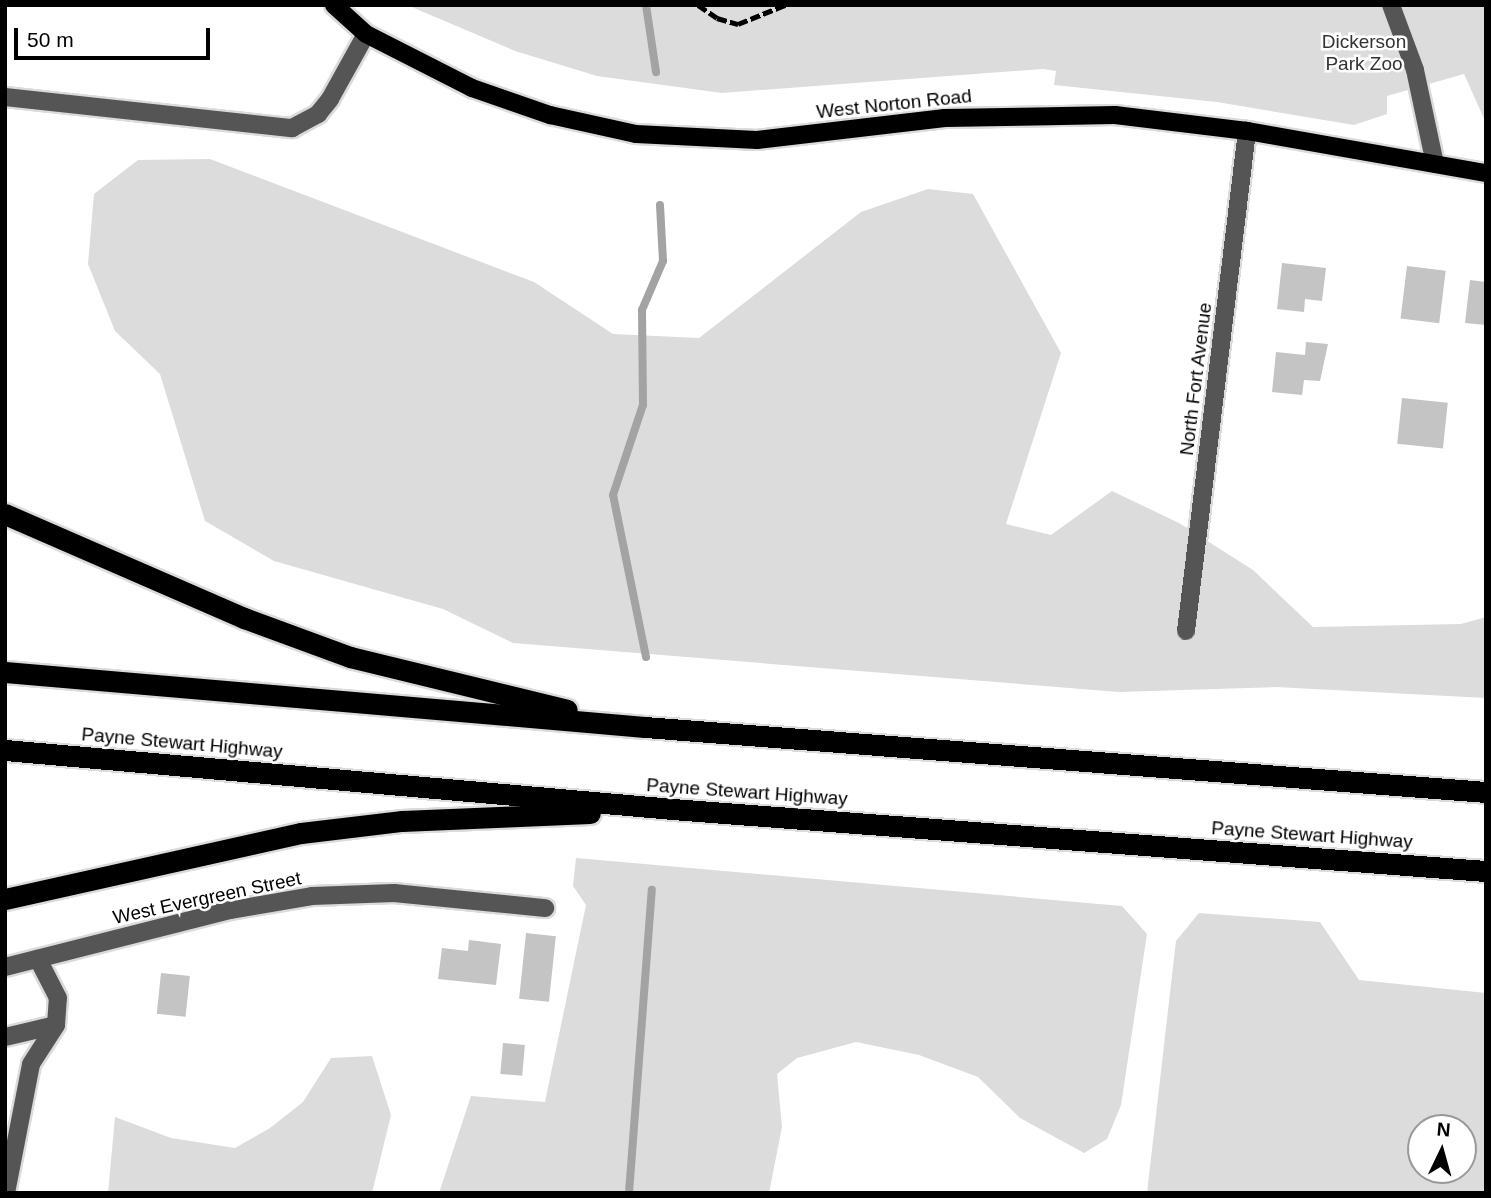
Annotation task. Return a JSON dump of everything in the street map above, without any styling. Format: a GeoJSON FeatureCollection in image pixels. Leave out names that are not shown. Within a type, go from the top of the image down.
{"type":"FeatureCollection","features":[{"type":"Feature","properties":{"kind":"highway"},"geometry":{"type":"LineString","coordinates":[[5,514],[244,618],[350,657],[645,727]]}},
{"type":"Feature","properties":{"kind":"highway"},"geometry":{"type":"LineString","coordinates":[[5,672],[645,727],[1486,792]]}},
{"type":"Feature","properties":{"kind":"highway","name":"Payne Stewart Highway"},"geometry":{"type":"LineString","coordinates":[[5,750],[672,809],[1486,871]]}},
{"type":"Feature","properties":{"kind":"highway"},"geometry":{"type":"LineString","coordinates":[[5,899],[239,845],[350,826],[672,809]]}},
{"type":"Feature","properties":{"kind":"main road","name":"West Norton Road"},"geometry":{"type":"LineString","coordinates":[[334,5],[366,34],[508,102],[592,126],[646,135],[757,140],[945,118],[1059,113],[1172,120],[1486,173]]}},
{"type":"Feature","properties":{"kind":"street"},"geometry":{"type":"LineString","coordinates":[[1391,5],[1415,70],[1435,164]]}},
{"type":"Feature","properties":{"kind":"street"},"geometry":{"type":"LineString","coordinates":[[5,97],[292,128],[318,114],[330,99],[366,34]]}},
{"type":"Feature","properties":{"kind":"street","name":"North Fort Avenue"},"geometry":{"type":"LineString","coordinates":[[1186,631],[1247,131]]}},
{"type":"Feature","properties":{"kind":"street","name":"West Evergreen Street"},"geometry":{"type":"LineString","coordinates":[[5,967],[231,911],[312,896],[394,894],[545,908]]}},
{"type":"Feature","properties":{"kind":"street"},"geometry":{"type":"LineString","coordinates":[[6,1193],[31,1064],[56,1025],[58,998],[38,959]]}},
{"type":"Feature","properties":{"kind":"street"},"geometry":{"type":"LineString","coordinates":[[5,1037],[56,1025]]}},
{"type":"Feature","properties":{"kind":"green space","name":"Dickerson Park Zoo"},"geometry":{"type":"Polygon","coordinates":[[[407,5],[1486,5],[1486,123],[1464,74],[1387,96],[1387,114],[1354,125],[1217,102],[1054,85],[1056,71],[1043,69],[722,93],[597,76],[515,51],[407,5]]]}},
{"type":"Feature","properties":{"kind":"green space"},"geometry":{"type":"Polygon","coordinates":[[[210,159],[534,282],[613,334],[699,338],[861,212],[928,189],[973,194],[1061,353],[1006,524],[1051,535],[1112,491],[1179,523],[1253,570],[1313,627],[1461,624],[1486,617],[1486,698],[1276,687],[1119,692],[513,643],[443,609],[274,561],[205,521],[160,374],[115,331],[88,264],[94,194],[138,160],[210,159]]]}},
{"type":"Feature","properties":{"kind":"green space"},"geometry":{"type":"Polygon","coordinates":[[[576,858],[1122,906],[1147,934],[1121,1105],[1107,1139],[1084,1153],[1020,1118],[978,1077],[919,1055],[856,1042],[797,1058],[777,1074],[782,1127],[769,1193],[439,1193],[471,1096],[545,1102],[586,905],[573,886],[576,858]]]}},
{"type":"Feature","properties":{"kind":"green space"},"geometry":{"type":"Polygon","coordinates":[[[1199,913],[1320,922],[1359,980],[1486,993],[1486,1193],[1147,1193],[1176,941],[1199,913]]]}},
{"type":"Feature","properties":{"kind":"green space"},"geometry":{"type":"Polygon","coordinates":[[[372,1056],[391,1115],[372,1193],[108,1193],[115,1117],[171,1138],[235,1148],[270,1128],[303,1102],[331,1058],[372,1056]]]}},
{"type":"Feature","properties":{"kind":"building"},"geometry":{"type":"Polygon","coordinates":[[[1282,263],[1326,268],[1322,301],[1305,299],[1304,312],[1277,309],[1282,263]]]}},
{"type":"Feature","properties":{"kind":"building"},"geometry":{"type":"Polygon","coordinates":[[[1407,266],[1446,271],[1439,323],[1401,319],[1407,266]]]}},
{"type":"Feature","properties":{"kind":"building"},"geometry":{"type":"Polygon","coordinates":[[[1470,280],[1486,282],[1486,325],[1465,323],[1470,280]]]}},
{"type":"Feature","properties":{"kind":"building"},"geometry":{"type":"Polygon","coordinates":[[[1306,342],[1328,344],[1320,381],[1304,380],[1302,395],[1272,392],[1276,352],[1305,355],[1306,342]]]}},
{"type":"Feature","properties":{"kind":"building"},"geometry":{"type":"Polygon","coordinates":[[[1402,398],[1448,403],[1443,449],[1397,444],[1402,398]]]}},
{"type":"Feature","properties":{"kind":"building"},"geometry":{"type":"Polygon","coordinates":[[[526,933],[556,936],[549,1002],[519,999],[526,933]]]}},
{"type":"Feature","properties":{"kind":"building"},"geometry":{"type":"Polygon","coordinates":[[[469,940],[501,944],[496,985],[438,979],[442,948],[468,951],[469,940]]]}},
{"type":"Feature","properties":{"kind":"building"},"geometry":{"type":"Polygon","coordinates":[[[161,973],[190,976],[186,1017],[157,1014],[161,973]]]}},
{"type":"Feature","properties":{"kind":"building"},"geometry":{"type":"Polygon","coordinates":[[[503,1043],[525,1045],[522,1076],[500,1074],[503,1043]]]}},
{"type":"Feature","properties":{"kind":"waterway"},"geometry":{"type":"LineString","coordinates":[[646,5],[656,72]]}},
{"type":"Feature","properties":{"kind":"waterway"},"geometry":{"type":"LineString","coordinates":[[646,657],[613,495],[643,405],[642,310],[663,261],[660,205]]}},
{"type":"Feature","properties":{"kind":"waterway"},"geometry":{"type":"LineString","coordinates":[[629,1193],[652,890]]}},
{"type":"Feature","properties":{"kind":"railway"},"geometry":{"type":"LineString","coordinates":[[698,5],[717,18],[738,24],[785,5]]}}]}
